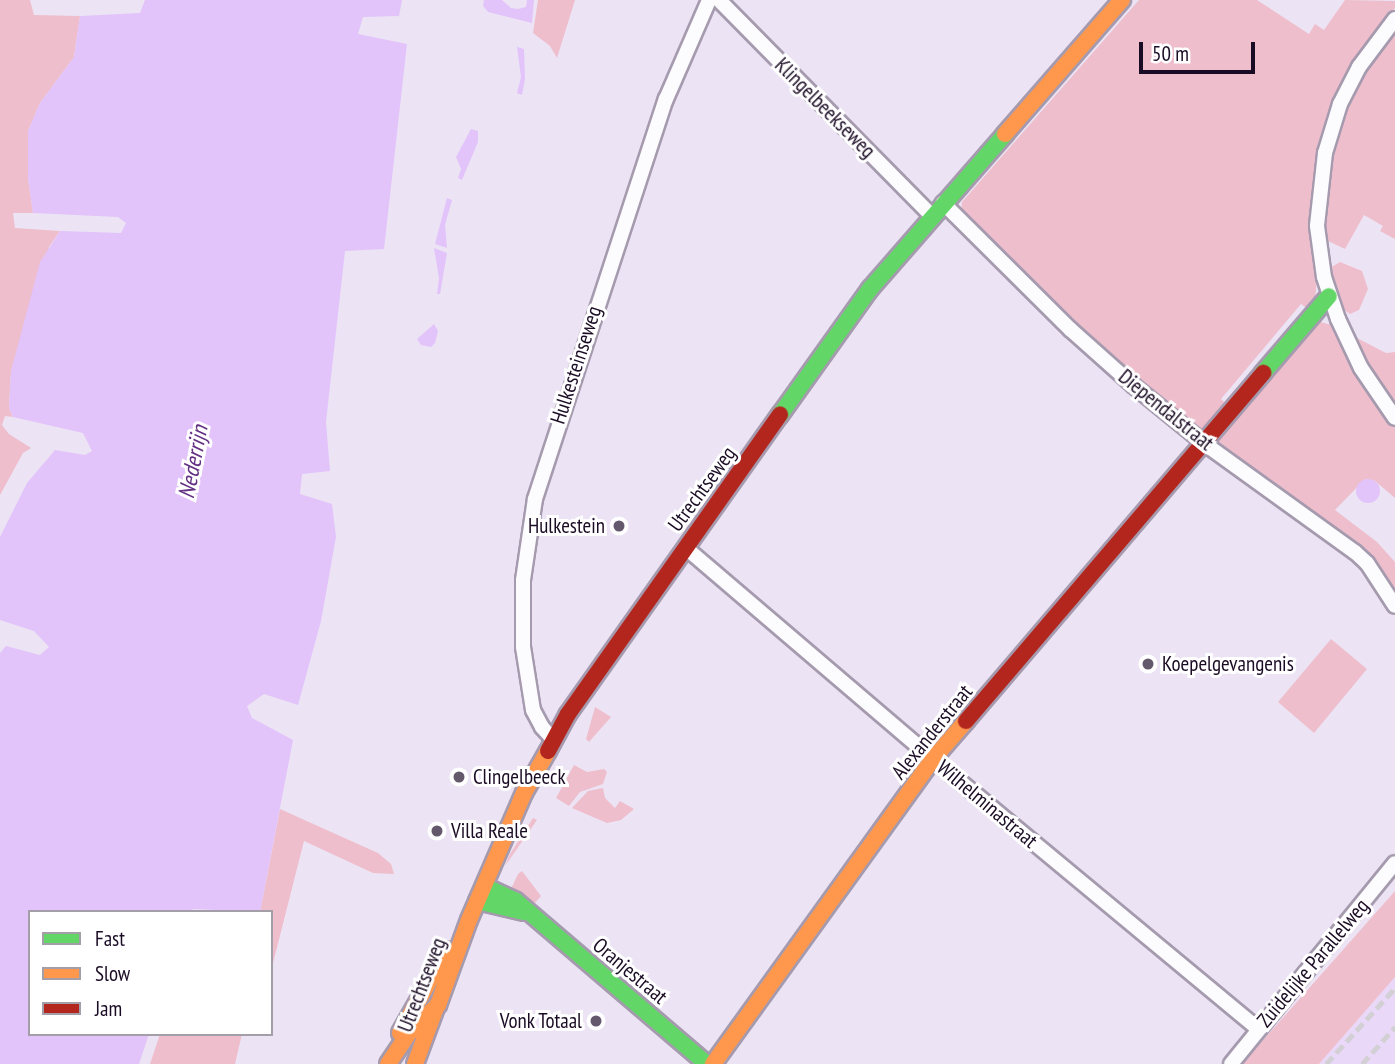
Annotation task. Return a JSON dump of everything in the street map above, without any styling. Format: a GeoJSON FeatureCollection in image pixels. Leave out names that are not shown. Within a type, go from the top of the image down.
{"type":"FeatureCollection","features":[{"type":"Feature","properties":{"kind":"main road","name":"Utrechtseweg"},"geometry":{"type":"LineString","coordinates":[[415,1064],[478,899],[524,793],[553,739],[870,289],[1122,0]]}},
{"type":"Feature","properties":{"kind":"main road","name":"Alexanderstraat"},"geometry":{"type":"LineString","coordinates":[[713,1064],[933,759],[1329,296]]}},
{"type":"Feature","properties":{"kind":"main road","name":"Oranjestraat"},"geometry":{"type":"LineString","coordinates":[[478,899],[516,901],[525,912],[708,1064]]}},
{"type":"Feature","properties":{"kind":"main road"},"geometry":{"type":"LineString","coordinates":[[387,1064],[412,1009],[478,899]]}},
{"type":"Feature","properties":{"kind":"main road"},"geometry":{"type":"LineString","coordinates":[[387,1064],[408,1034],[438,1004]]}},
{"type":"Feature","properties":{"kind":"street","name":"Hulkesteinseweg"},"geometry":{"type":"LineString","coordinates":[[553,739],[542,727],[533,710],[523,647],[523,580],[535,499],[541,471],[662,110],[709,0]]}},
{"type":"Feature","properties":{"kind":"street","name":"Klingelbeekseweg"},"geometry":{"type":"LineString","coordinates":[[719,0],[938,210]]}},
{"type":"Feature","properties":{"kind":"street"},"geometry":{"type":"LineString","coordinates":[[1395,19],[1359,67],[1340,104],[1330,134],[1319,193],[1317,226],[1329,296],[1361,368],[1395,418]]}},
{"type":"Feature","properties":{"kind":"street","name":"Diependalstraat"},"geometry":{"type":"LineString","coordinates":[[938,210],[1070,329],[1205,444],[1355,552],[1367,563],[1395,606]]}},
{"type":"Feature","properties":{"kind":"street","name":"Wilhelminastraat"},"geometry":{"type":"LineString","coordinates":[[685,548],[933,759],[1258,1029]]}},
{"type":"Feature","properties":{"kind":"street","name":"Zuidelijke Parallelweg"},"geometry":{"type":"LineString","coordinates":[[1231,1064],[1395,863]]}},
{"type":"Feature","properties":{"kind":"shaded area"},"geometry":{"type":"Polygon","coordinates":[[[0,0],[30,0],[34,15],[80,16],[74,57],[40,103],[28,131],[28,178],[33,213],[13,213],[15,228],[60,231],[49,247],[11,371],[9,408],[13,417],[5,416],[2,425],[9,434],[31,448],[23,453],[0,495],[0,0]]]}},
{"type":"Feature","properties":{"kind":"shaded area"},"geometry":{"type":"Polygon","coordinates":[[[538,0],[575,0],[557,58],[550,46],[533,33],[538,0]]]}},
{"type":"Feature","properties":{"kind":"shaded area"},"geometry":{"type":"Polygon","coordinates":[[[1139,0],[1257,0],[1309,34],[1315,24],[1324,30],[1345,0],[1395,1],[1395,8],[1360,54],[1335,101],[1318,152],[1311,215],[1317,278],[1315,300],[1308,309],[1301,304],[1221,399],[1228,406],[1201,434],[1075,325],[961,212],[962,202],[1139,0]]]}},
{"type":"Feature","properties":{"kind":"shaded area"},"geometry":{"type":"Polygon","coordinates":[[[1395,30],[1395,239],[1380,231],[1383,226],[1364,215],[1345,249],[1328,241],[1326,236],[1326,192],[1332,154],[1354,90],[1395,30]]]}},
{"type":"Feature","properties":{"kind":"shaded area"},"geometry":{"type":"Polygon","coordinates":[[[1340,262],[1362,271],[1368,289],[1359,310],[1350,314],[1343,309],[1330,268],[1340,262]]]}},
{"type":"Feature","properties":{"kind":"shaded area"},"geometry":{"type":"Polygon","coordinates":[[[1320,322],[1332,325],[1355,370],[1395,427],[1395,498],[1375,481],[1365,479],[1335,510],[1377,542],[1395,562],[1395,595],[1384,579],[1214,444],[1320,322]]]}},
{"type":"Feature","properties":{"kind":"shaded area"},"geometry":{"type":"Polygon","coordinates":[[[1355,337],[1386,353],[1395,352],[1395,407],[1368,367],[1355,337]]]}},
{"type":"Feature","properties":{"kind":"shaded area"},"geometry":{"type":"Polygon","coordinates":[[[1331,639],[1367,669],[1314,733],[1278,702],[1331,639]]]}},
{"type":"Feature","properties":{"kind":"shaded area"},"geometry":{"type":"Polygon","coordinates":[[[595,707],[611,717],[589,742],[586,739],[595,707]]]}},
{"type":"Feature","properties":{"kind":"shaded area"},"geometry":{"type":"Polygon","coordinates":[[[574,765],[587,772],[604,769],[607,772],[603,784],[580,792],[569,806],[556,798],[574,765]]]}},
{"type":"Feature","properties":{"kind":"shaded area"},"geometry":{"type":"Polygon","coordinates":[[[603,788],[605,798],[615,808],[620,801],[634,809],[621,820],[607,823],[572,808],[588,791],[603,788]]]}},
{"type":"Feature","properties":{"kind":"shaded area"},"geometry":{"type":"Polygon","coordinates":[[[280,809],[378,853],[391,864],[394,874],[373,873],[304,841],[273,963],[273,910],[260,910],[280,809]]]}},
{"type":"Feature","properties":{"kind":"shaded area"},"geometry":{"type":"Polygon","coordinates":[[[533,818],[537,820],[505,866],[510,854],[533,818]]]}},
{"type":"Feature","properties":{"kind":"shaded area"},"geometry":{"type":"Polygon","coordinates":[[[522,871],[541,896],[533,905],[510,891],[522,871]]]}},
{"type":"Feature","properties":{"kind":"shaded area"},"geometry":{"type":"Polygon","coordinates":[[[1395,891],[1395,977],[1319,1064],[1242,1064],[1395,891]]]}},
{"type":"Feature","properties":{"kind":"shaded area"},"geometry":{"type":"Polygon","coordinates":[[[1395,977],[1395,1064],[1319,1064],[1395,977]]]}},
{"type":"Feature","properties":{"kind":"shaded area"},"geometry":{"type":"Polygon","coordinates":[[[159,1036],[242,1036],[235,1064],[150,1064],[159,1036]]]}},
{"type":"Feature","properties":{"kind":"water","name":"Nederrijn"},"geometry":{"type":"Polygon","coordinates":[[[145,0],[402,0],[399,16],[363,17],[358,34],[407,44],[384,249],[345,251],[326,422],[330,471],[302,474],[300,494],[332,504],[336,537],[321,621],[298,705],[264,694],[247,706],[252,718],[293,740],[260,910],[28,910],[28,1036],[148,1036],[139,1064],[0,1064],[0,653],[6,646],[40,655],[49,647],[34,631],[0,620],[0,537],[27,483],[55,450],[85,455],[92,451],[83,433],[13,417],[9,408],[11,371],[40,262],[60,231],[121,233],[126,223],[118,217],[33,213],[28,178],[28,131],[40,103],[74,57],[80,16],[140,13],[145,0]]]}},
{"type":"Feature","properties":{"kind":"water"},"geometry":{"type":"Polygon","coordinates":[[[484,0],[502,0],[511,8],[518,9],[526,7],[527,0],[534,0],[532,23],[488,12],[483,6],[484,0]]]}},
{"type":"Feature","properties":{"kind":"water"},"geometry":{"type":"Polygon","coordinates":[[[517,47],[524,49],[525,79],[522,95],[517,93],[521,77],[517,47]]]}},
{"type":"Feature","properties":{"kind":"water"},"geometry":{"type":"Polygon","coordinates":[[[471,129],[478,131],[478,142],[462,180],[458,178],[461,169],[456,157],[471,129]]]}},
{"type":"Feature","properties":{"kind":"water"},"geometry":{"type":"Polygon","coordinates":[[[447,198],[452,200],[445,225],[447,248],[435,244],[447,198]]]}},
{"type":"Feature","properties":{"kind":"water"},"geometry":{"type":"Polygon","coordinates":[[[434,248],[447,253],[440,294],[437,294],[439,278],[434,248]]]}},
{"type":"Feature","properties":{"kind":"water"},"geometry":{"type":"Polygon","coordinates":[[[434,324],[438,331],[435,343],[431,347],[421,345],[417,339],[434,324]]]}},
{"type":"Feature","properties":{"kind":"water"},"geometry":{"type":"Polygon","coordinates":[[[1368,479],[1379,486],[1380,491],[1373,502],[1368,503],[1357,496],[1356,491],[1363,480],[1368,479]]]}},
{"type":"Feature","properties":{"kind":"railway"},"geometry":{"type":"LineString","coordinates":[[1326,1064],[1395,988]]}},
{"type":"Feature","properties":{"kind":"railway"},"geometry":{"type":"LineString","coordinates":[[1362,1064],[1395,1027]]}},
{"type":"Feature","properties":{"kind":"traffic: fast"},"geometry":{"type":"LineString","coordinates":[[780,415],[870,289],[1005,134]]}},
{"type":"Feature","properties":{"kind":"traffic: fast"},"geometry":{"type":"LineString","coordinates":[[1263,373],[1329,296]]}},
{"type":"Feature","properties":{"kind":"traffic: fast"},"geometry":{"type":"LineString","coordinates":[[484,886],[516,901],[707,1064]]}},
{"type":"Feature","properties":{"kind":"traffic: fast"},"geometry":{"type":"LineString","coordinates":[[477,901],[524,912]]}},
{"type":"Feature","properties":{"kind":"traffic: slow"},"geometry":{"type":"LineString","coordinates":[[1005,134],[1122,0]]}},
{"type":"Feature","properties":{"kind":"traffic: slow"},"geometry":{"type":"LineString","coordinates":[[713,1064],[933,759],[966,721]]}},
{"type":"Feature","properties":{"kind":"traffic: slow"},"geometry":{"type":"LineString","coordinates":[[388,1064],[408,1034],[438,1005],[469,920],[524,793],[548,751]]}},
{"type":"Feature","properties":{"kind":"traffic: slow"},"geometry":{"type":"LineString","coordinates":[[400,1033],[447,950]]}},
{"type":"Feature","properties":{"kind":"traffic: slow"},"geometry":{"type":"LineString","coordinates":[[415,1064],[437,1005]]}},
{"type":"Feature","properties":{"kind":"traffic: jam"},"geometry":{"type":"LineString","coordinates":[[966,721],[1263,373]]}},
{"type":"Feature","properties":{"kind":"traffic: jam"},"geometry":{"type":"LineString","coordinates":[[548,751],[568,714],[780,415]]}},
{"type":"Feature","properties":{"kind":"place","name":"Hulkestein"},"geometry":{"type":"Point","coordinates":[619,526]}},
{"type":"Feature","properties":{"kind":"place","name":"Koepelgevangenis"},"geometry":{"type":"Point","coordinates":[1148,664]}},
{"type":"Feature","properties":{"kind":"place","name":"Clingelbeeck"},"geometry":{"type":"Point","coordinates":[459,777]}},
{"type":"Feature","properties":{"kind":"place","name":"Villa Reale"},"geometry":{"type":"Point","coordinates":[437,831]}},
{"type":"Feature","properties":{"kind":"place","name":"Vonk Totaal"},"geometry":{"type":"Point","coordinates":[596,1021]}}]}
